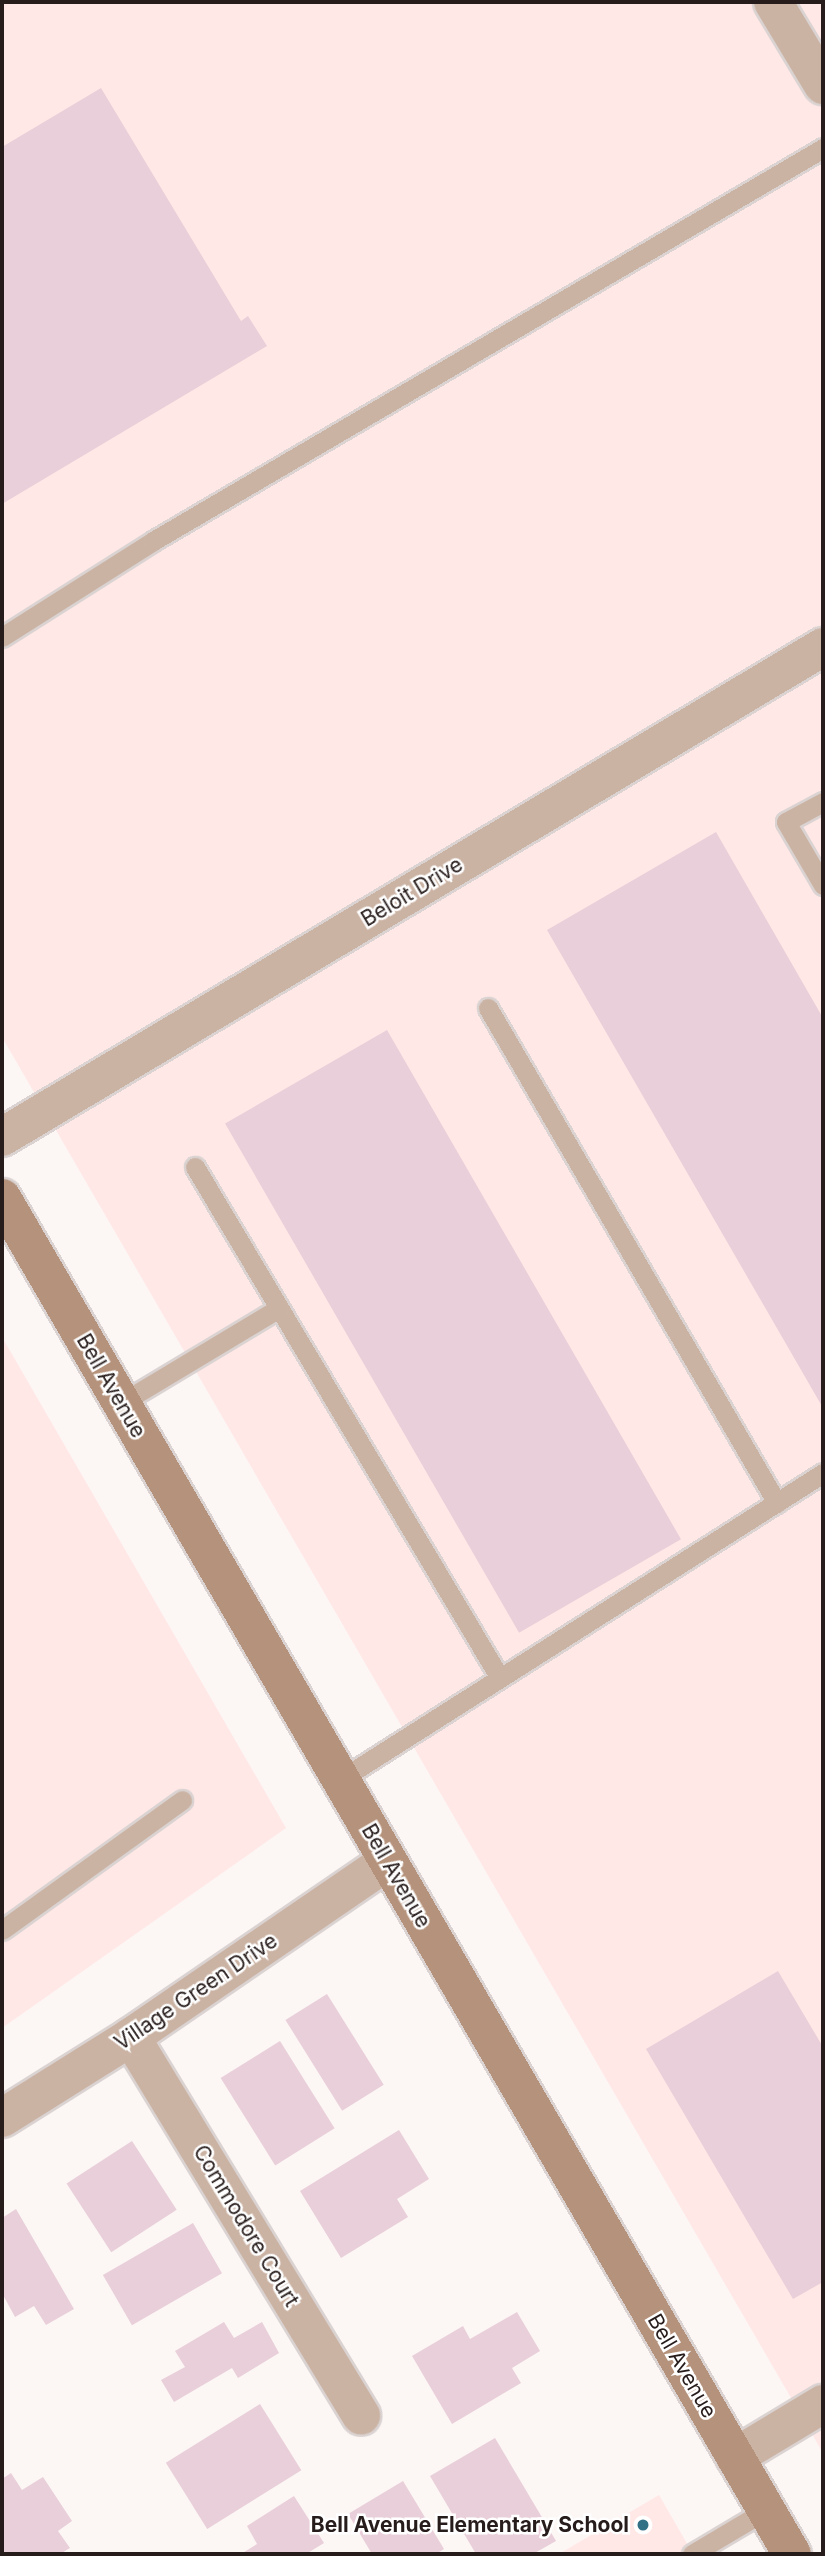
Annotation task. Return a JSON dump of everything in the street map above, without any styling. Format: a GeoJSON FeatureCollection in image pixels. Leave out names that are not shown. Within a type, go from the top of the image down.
{"type":"FeatureCollection","features":[{"type":"Feature","properties":{"kind":"main road","name":"Bell Avenue"},"geometry":{"type":"LineString","coordinates":[[2,1198],[792,2554]]}},
{"type":"Feature","properties":{"kind":"street"},"geometry":{"type":"LineString","coordinates":[[773,2],[823,85]]}},
{"type":"Feature","properties":{"kind":"street","name":"Beloit Drive"},"geometry":{"type":"LineString","coordinates":[[2,1137],[823,647]]}},
{"type":"Feature","properties":{"kind":"street","name":"Village Green Drive"},"geometry":{"type":"LineString","coordinates":[[2,2118],[131,2036],[387,1862]]}},
{"type":"Feature","properties":{"kind":"street","name":"Commodore Court"},"geometry":{"type":"LineString","coordinates":[[131,2036],[361,2416]]}},
{"type":"Feature","properties":{"kind":"street"},"geometry":{"type":"LineString","coordinates":[[735,2457],[823,2404]]}},
{"type":"Feature","properties":{"kind":"lane"},"geometry":{"type":"LineString","coordinates":[[2,636],[153,541],[823,148]]}},
{"type":"Feature","properties":{"kind":"lane"},"geometry":{"type":"LineString","coordinates":[[823,802],[786,822],[823,885]]}},
{"type":"Feature","properties":{"kind":"lane"},"geometry":{"type":"LineString","coordinates":[[488,1008],[777,1503]]}},
{"type":"Feature","properties":{"kind":"lane"},"geometry":{"type":"LineString","coordinates":[[195,1167],[500,1678]]}},
{"type":"Feature","properties":{"kind":"lane"},"geometry":{"type":"LineString","coordinates":[[121,1403],[279,1308]]}},
{"type":"Feature","properties":{"kind":"lane"},"geometry":{"type":"LineString","coordinates":[[341,1779],[823,1473]]}},
{"type":"Feature","properties":{"kind":"lane"},"geometry":{"type":"LineString","coordinates":[[2,1930],[183,1800]]}},
{"type":"Feature","properties":{"kind":"lane"},"geometry":{"type":"LineString","coordinates":[[692,2554],[766,2510]]}},
{"type":"Feature","properties":{"kind":"shaded area"},"geometry":{"type":"Polygon","coordinates":[[[2,2],[823,2],[823,2453],[2,1037],[2,2]]]}},
{"type":"Feature","properties":{"kind":"shaded area"},"geometry":{"type":"Polygon","coordinates":[[[2,1337],[286,1828],[2,2028],[2,1337]]]}},
{"type":"Feature","properties":{"kind":"shaded area","name":"Bell Avenue Elementary School"},"geometry":{"type":"Polygon","coordinates":[[[659,2495],[693,2554],[559,2554],[659,2495]]]}},
{"type":"Feature","properties":{"kind":"building"},"geometry":{"type":"Polygon","coordinates":[[[101,88],[241,321],[248,316],[267,346],[2,504],[2,147],[101,88]]]}},
{"type":"Feature","properties":{"kind":"building"},"geometry":{"type":"Polygon","coordinates":[[[716,832],[823,1018],[823,1408],[547,930],[716,832]]]}},
{"type":"Feature","properties":{"kind":"building"},"geometry":{"type":"Polygon","coordinates":[[[387,1030],[681,1539],[519,1633],[225,1124],[387,1030]]]}},
{"type":"Feature","properties":{"kind":"building"},"geometry":{"type":"Polygon","coordinates":[[[778,1971],[823,2047],[823,2282],[793,2299],[646,2049],[778,1971]]]}},
{"type":"Feature","properties":{"kind":"building"},"geometry":{"type":"Polygon","coordinates":[[[327,1994],[384,2085],[342,2111],[285,2020],[327,1994]]]}},
{"type":"Feature","properties":{"kind":"building"},"geometry":{"type":"Polygon","coordinates":[[[280,2041],[335,2128],[275,2165],[221,2078],[280,2041]]]}},
{"type":"Feature","properties":{"kind":"building"},"geometry":{"type":"Polygon","coordinates":[[[399,2130],[429,2179],[397,2199],[408,2217],[341,2258],[300,2191],[399,2130]]]}},
{"type":"Feature","properties":{"kind":"building"},"geometry":{"type":"Polygon","coordinates":[[[132,2141],[177,2210],[111,2252],[67,2183],[132,2141]]]}},
{"type":"Feature","properties":{"kind":"building"},"geometry":{"type":"Polygon","coordinates":[[[16,2209],[74,2309],[46,2325],[34,2306],[15,2317],[2,2293],[2,2218],[16,2209]]]}},
{"type":"Feature","properties":{"kind":"building"},"geometry":{"type":"Polygon","coordinates":[[[193,2223],[222,2273],[132,2325],[103,2275],[193,2223]]]}},
{"type":"Feature","properties":{"kind":"building"},"geometry":{"type":"Polygon","coordinates":[[[517,2312],[540,2351],[512,2368],[521,2383],[452,2424],[412,2356],[463,2326],[470,2339],[517,2312]]]}},
{"type":"Feature","properties":{"kind":"building"},"geometry":{"type":"Polygon","coordinates":[[[224,2322],[234,2338],[262,2322],[279,2353],[238,2378],[232,2368],[174,2402],[161,2380],[185,2367],[175,2351],[224,2322]]]}},
{"type":"Feature","properties":{"kind":"building"},"geometry":{"type":"Polygon","coordinates":[[[260,2404],[301,2470],[207,2529],[166,2463],[260,2404]]]}},
{"type":"Feature","properties":{"kind":"building"},"geometry":{"type":"Polygon","coordinates":[[[495,2438],[556,2541],[533,2554],[476,2554],[430,2476],[495,2438]]]}},
{"type":"Feature","properties":{"kind":"building"},"geometry":{"type":"Polygon","coordinates":[[[11,2473],[22,2490],[43,2477],[72,2521],[58,2531],[70,2548],[60,2554],[2,2554],[2,2479],[11,2473]]]}},
{"type":"Feature","properties":{"kind":"building"},"geometry":{"type":"Polygon","coordinates":[[[403,2481],[444,2549],[436,2554],[372,2554],[348,2514],[403,2481]]]}},
{"type":"Feature","properties":{"kind":"building"},"geometry":{"type":"Polygon","coordinates":[[[294,2496],[324,2543],[306,2554],[241,2554],[257,2544],[247,2526],[294,2496]]]}},
{"type":"Feature","properties":{"kind":"place","name":"Bell Avenue Elementary School"},"geometry":{"type":"Point","coordinates":[643,2525]}}]}
